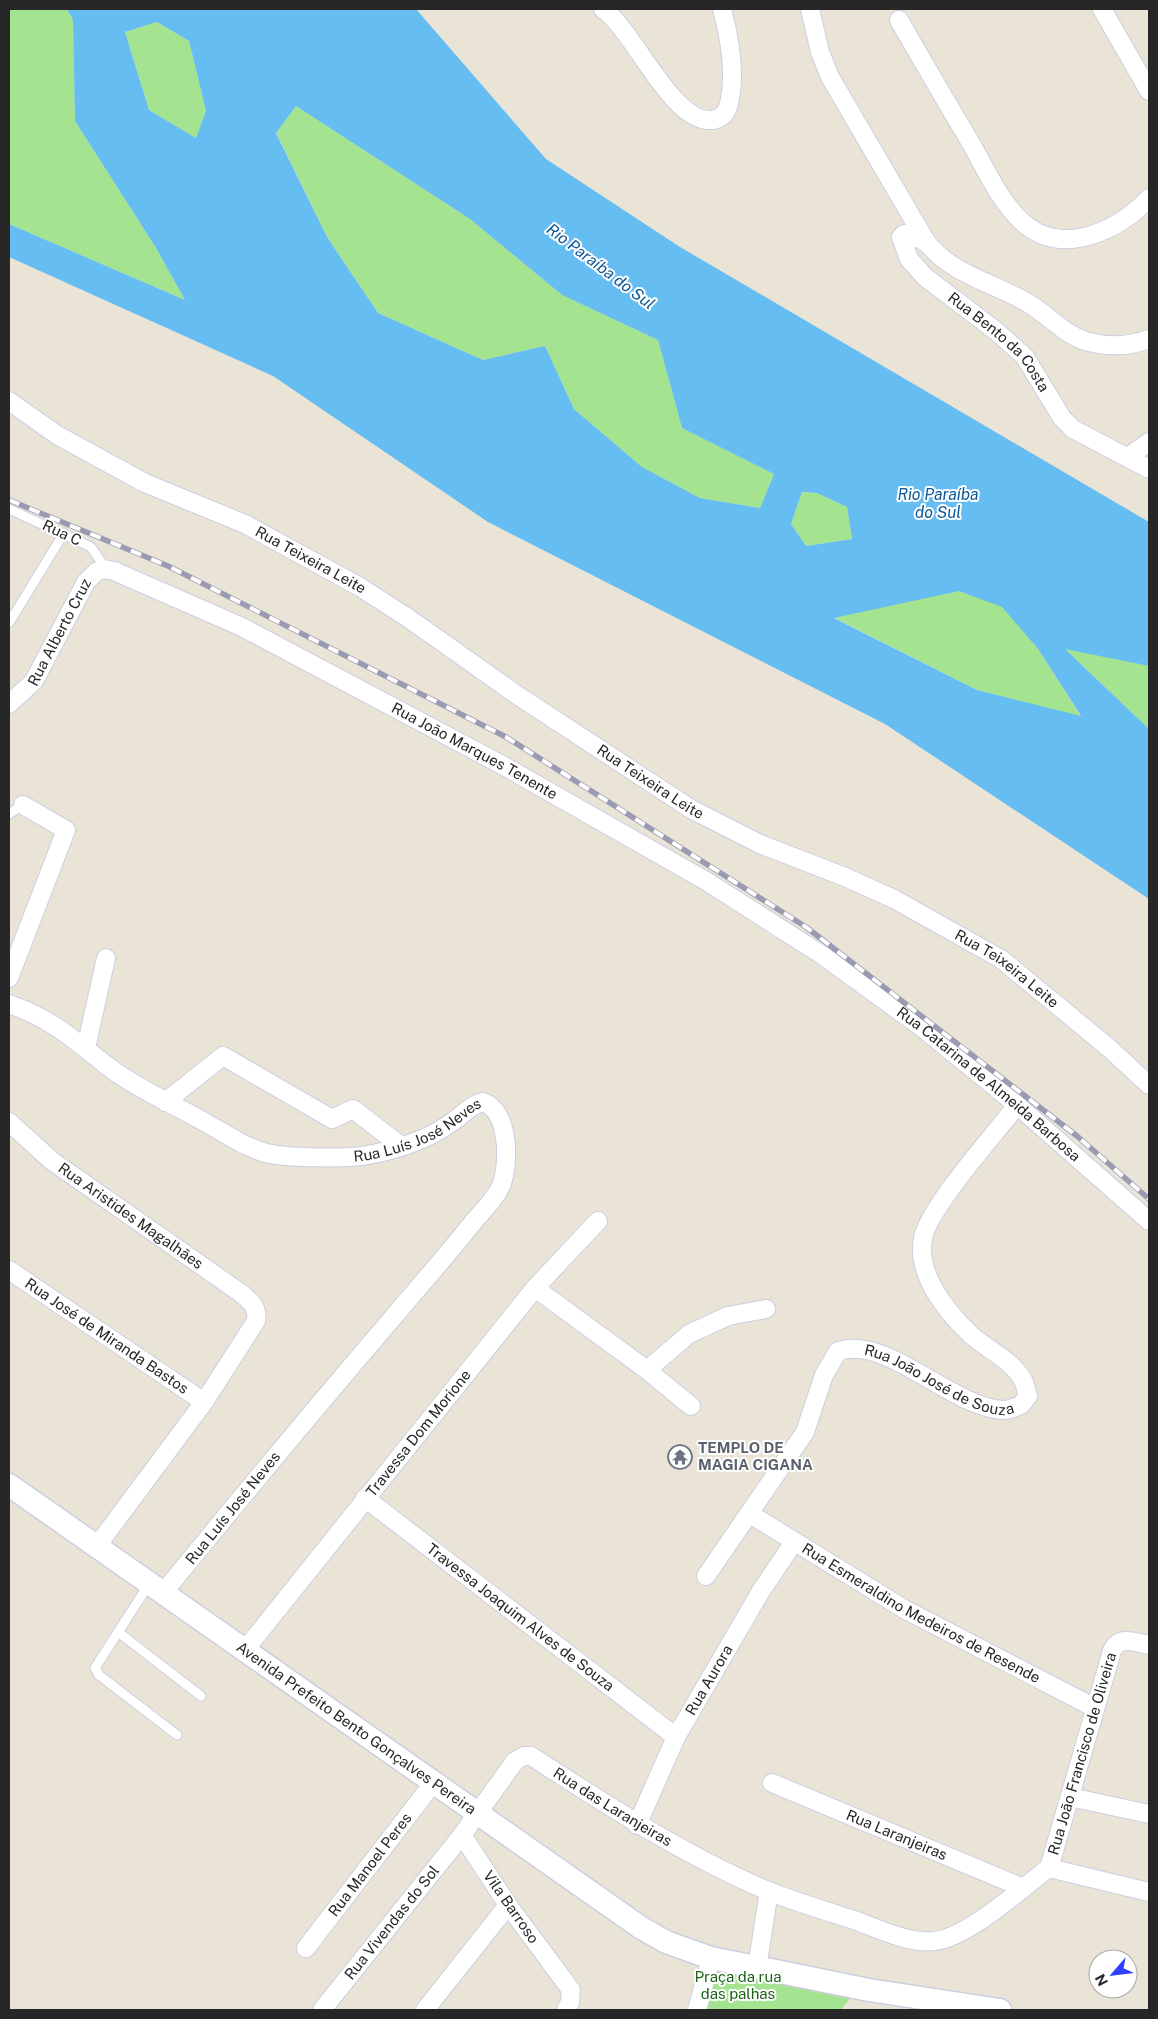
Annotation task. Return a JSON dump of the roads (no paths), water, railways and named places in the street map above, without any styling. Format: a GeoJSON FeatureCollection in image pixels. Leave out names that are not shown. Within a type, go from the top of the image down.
{"type":"FeatureCollection","features":[{"type":"Feature","properties":{"kind":"street"},"geometry":{"type":"LineString","coordinates":[[603,9],[623,30],[676,101],[692,115],[706,121],[718,119],[726,113],[730,100],[732,76],[730,50],[722,9]]}},
{"type":"Feature","properties":{"kind":"street","name":"Rua Bento da Costa"},"geometry":{"type":"LineString","coordinates":[[810,9],[820,52],[830,77],[927,243],[940,258],[961,271],[1008,292],[1087,342],[1126,345],[1149,338]]}},
{"type":"Feature","properties":{"kind":"street"},"geometry":{"type":"LineString","coordinates":[[1102,9],[1149,91]]}},
{"type":"Feature","properties":{"kind":"street"},"geometry":{"type":"LineString","coordinates":[[899,20],[991,180],[1010,207],[1028,226],[1046,236],[1064,240],[1085,237],[1107,229],[1138,210],[1149,198]]}},
{"type":"Feature","properties":{"kind":"street","name":"Rua Bento da Costa"},"geometry":{"type":"LineString","coordinates":[[927,243],[909,234],[904,234],[901,237],[910,259],[925,277],[996,331],[1024,357],[1062,418],[1073,428],[1149,469]]}},
{"type":"Feature","properties":{"kind":"street","name":"Rua Teixeira Leite"},"geometry":{"type":"LineString","coordinates":[[9,401],[57,434],[145,483],[244,524],[360,587],[408,618],[525,700],[705,817],[760,844],[845,877],[894,899],[1001,959],[1109,1048],[1149,1085]]}},
{"type":"Feature","properties":{"kind":"street"},"geometry":{"type":"LineString","coordinates":[[1128,457],[1149,442]]}},
{"type":"Feature","properties":{"kind":"street","name":"Rua Alberto Cruz"},"geometry":{"type":"LineString","coordinates":[[9,704],[21,695],[34,681],[86,582],[96,572],[110,570]]}},
{"type":"Feature","properties":{"kind":"street","name":"Rua João Marques Tenente"},"geometry":{"type":"LineString","coordinates":[[110,570],[242,627],[496,762],[706,881],[822,955]]}},
{"type":"Feature","properties":{"kind":"street"},"geometry":{"type":"LineString","coordinates":[[9,978],[66,830],[16,809]]}},
{"type":"Feature","properties":{"kind":"street","name":"Rua Catarina de Almeida Barbosa"},"geometry":{"type":"LineString","coordinates":[[822,955],[924,1029],[1017,1105],[1149,1221]]}},
{"type":"Feature","properties":{"kind":"street"},"geometry":{"type":"LineString","coordinates":[[86,1048],[106,958]]}},
{"type":"Feature","properties":{"kind":"street","name":"Rua Luís José Neves"},"geometry":{"type":"LineString","coordinates":[[9,1004],[29,1011],[61,1028],[138,1086],[165,1102],[232,1138],[267,1153],[299,1156],[367,1155],[401,1146],[430,1135],[478,1103],[488,1104],[498,1119],[507,1149],[505,1170],[500,1189],[463,1236],[276,1454],[156,1588]]}},
{"type":"Feature","properties":{"kind":"street"},"geometry":{"type":"LineString","coordinates":[[165,1102],[223,1056],[332,1119],[353,1109],[401,1146]]}},
{"type":"Feature","properties":{"kind":"street","name":"Rua João José de Souza"},"geometry":{"type":"LineString","coordinates":[[706,1576],[805,1432],[824,1375],[838,1352],[850,1347],[873,1352],[930,1380],[959,1398],[1003,1410],[1022,1405],[1028,1396],[1022,1378],[999,1355],[972,1336],[952,1316],[942,1301],[925,1268],[923,1238],[935,1211],[1017,1105]]}},
{"type":"Feature","properties":{"kind":"street","name":"Rua Aristides Magalhães"},"geometry":{"type":"LineString","coordinates":[[9,1122],[52,1161],[242,1294],[255,1306]]}},
{"type":"Feature","properties":{"kind":"street","name":"Travessa Dom Morione"},"geometry":{"type":"LineString","coordinates":[[244,1652],[365,1498],[535,1288],[598,1221]]}},
{"type":"Feature","properties":{"kind":"street","name":"Rua José de Miranda Bastos"},"geometry":{"type":"LineString","coordinates":[[9,1270],[204,1402]]}},
{"type":"Feature","properties":{"kind":"street"},"geometry":{"type":"LineString","coordinates":[[535,1288],[647,1370],[691,1406]]}},
{"type":"Feature","properties":{"kind":"street","name":"Rua José de Miranda Bastos"},"geometry":{"type":"LineString","coordinates":[[97,1546],[204,1402],[256,1321],[257,1313],[255,1306]]}},
{"type":"Feature","properties":{"kind":"street"},"geometry":{"type":"LineString","coordinates":[[647,1370],[689,1334],[728,1316],[766,1308]]}},
{"type":"Feature","properties":{"kind":"street","name":"Avenida Prefeito Bento Gonçalves Pereira"},"geometry":{"type":"LineString","coordinates":[[9,1485],[244,1652],[434,1782],[640,1927],[666,1942],[711,1958],[912,2003],[1000,2010]]}},
{"type":"Feature","properties":{"kind":"street","name":"Travessa Joaquim Alves de Souza"},"geometry":{"type":"LineString","coordinates":[[365,1498],[676,1737]]}},
{"type":"Feature","properties":{"kind":"street","name":"Rua Esmeraldino Medeiros de Resende"},"geometry":{"type":"LineString","coordinates":[[750,1514],[904,1609],[1095,1708]]}},
{"type":"Feature","properties":{"kind":"street","name":"Rua Aurora"},"geometry":{"type":"LineString","coordinates":[[637,1825],[676,1737],[761,1591],[794,1542]]}},
{"type":"Feature","properties":{"kind":"street","name":"Rua João Francisco de Oliveira"},"geometry":{"type":"LineString","coordinates":[[1049,1868],[1112,1651],[1117,1642],[1124,1640],[1149,1645]]}},
{"type":"Feature","properties":{"kind":"street","name":"Rua das Laranjeiras"},"geometry":{"type":"LineString","coordinates":[[478,1813],[515,1761],[524,1756],[531,1756],[637,1825],[703,1860],[769,1891],[904,1937],[933,1941],[944,1939],[971,1926],[1049,1868]]}},
{"type":"Feature","properties":{"kind":"street","name":"Rua Manoel Peres"},"geometry":{"type":"LineString","coordinates":[[306,1948],[434,1782]]}},
{"type":"Feature","properties":{"kind":"street","name":"Rua Laranjeiras"},"geometry":{"type":"LineString","coordinates":[[772,1783],[1021,1887]]}},
{"type":"Feature","properties":{"kind":"street"},"geometry":{"type":"LineString","coordinates":[[1070,1797],[1149,1814]]}},
{"type":"Feature","properties":{"kind":"street"},"geometry":{"type":"LineString","coordinates":[[462,1835],[478,1813]]}},
{"type":"Feature","properties":{"kind":"street","name":"Vila Barroso"},"geometry":{"type":"LineString","coordinates":[[462,1835],[508,1905],[571,1990],[568,2006]]}},
{"type":"Feature","properties":{"kind":"street","name":"Rua Vivendas do Sol"},"geometry":{"type":"LineString","coordinates":[[322,2010],[462,1835]]}},
{"type":"Feature","properties":{"kind":"street"},"geometry":{"type":"LineString","coordinates":[[1049,1868],[1149,1892]]}},
{"type":"Feature","properties":{"kind":"street"},"geometry":{"type":"LineString","coordinates":[[757,1968],[769,1891]]}},
{"type":"Feature","properties":{"kind":"street"},"geometry":{"type":"LineString","coordinates":[[424,2010],[508,1905]]}},
{"type":"Feature","properties":{"kind":"street"},"geometry":{"type":"LineString","coordinates":[[697,2010],[711,1958]]}},
{"type":"Feature","properties":{"kind":"lane","name":"Rua C"},"geometry":{"type":"LineString","coordinates":[[9,509],[91,547],[110,570]]}},
{"type":"Feature","properties":{"kind":"lane"},"geometry":{"type":"LineString","coordinates":[[9,623],[64,533]]}},
{"type":"Feature","properties":{"kind":"lane"},"geometry":{"type":"LineString","coordinates":[[156,1588],[118,1632],[96,1663],[96,1672],[177,1735]]}},
{"type":"Feature","properties":{"kind":"lane"},"geometry":{"type":"LineString","coordinates":[[118,1632],[201,1696]]}},
{"type":"Feature","properties":{"kind":"water","name":"Rio Paraíba do Sul"},"geometry":{"type":"Polygon","coordinates":[[[67,9],[416,9],[546,159],[680,247],[1149,522],[1149,666],[1065,649],[1149,729],[1149,899],[885,724],[488,522],[273,376],[9,257],[9,224],[185,300],[156,248],[75,121],[73,20],[67,9]],[[157,22],[125,32],[149,110],[196,138],[206,111],[189,41],[157,22]],[[296,106],[276,133],[327,237],[378,313],[483,360],[545,346],[574,409],[642,467],[700,498],[760,508],[774,474],[682,428],[658,340],[562,295],[470,219],[296,106]],[[802,492],[791,524],[806,546],[852,539],[847,507],[817,493],[802,492]],[[959,591],[834,618],[977,690],[1081,716],[1038,649],[1002,607],[959,591]]]}},
{"type":"Feature","properties":{"kind":"railway"},"geometry":{"type":"LineString","coordinates":[[9,500],[168,566],[506,737],[806,927],[1077,1136],[1149,1199]]}},
{"type":"Feature","properties":{"kind":"place","name":"TEMPLO DE MAGIA CIGANA"},"geometry":{"type":"Point","coordinates":[680,1457]}},
{"type":"Feature","properties":{"kind":"park label","name":"Praça da rua das palhas"},"geometry":{"type":"Point","coordinates":[738,1986]}}]}
